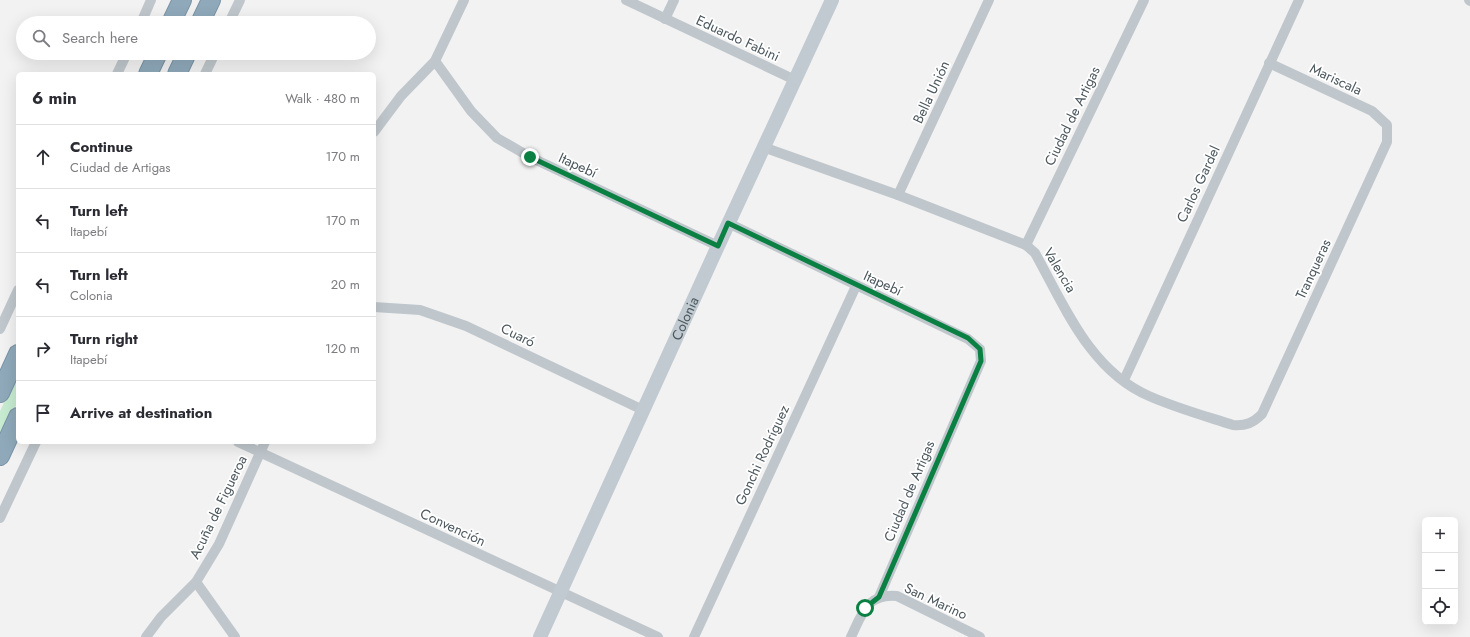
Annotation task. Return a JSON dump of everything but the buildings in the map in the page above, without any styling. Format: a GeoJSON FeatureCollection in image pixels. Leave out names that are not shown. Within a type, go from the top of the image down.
{"type":"FeatureCollection","features":[{"type":"Feature","properties":{"kind":"highway"},"geometry":{"type":"LineString","coordinates":[[175,16],[182,0]]}},
{"type":"Feature","properties":{"kind":"highway"},"geometry":{"type":"LineString","coordinates":[[203,16],[211,0]]}},
{"type":"Feature","properties":{"kind":"highway"},"geometry":{"type":"LineString","coordinates":[[149,72],[155,60]]}},
{"type":"Feature","properties":{"kind":"highway"},"geometry":{"type":"LineString","coordinates":[[178,72],[184,60]]}},
{"type":"Feature","properties":{"kind":"highway"},"geometry":{"type":"LineString","coordinates":[[0,393],[16,358]]}},
{"type":"Feature","properties":{"kind":"highway"},"geometry":{"type":"LineString","coordinates":[[0,456],[16,421]]}},
{"type":"Feature","properties":{"kind":"street"},"geometry":{"type":"LineString","coordinates":[[144,16],[152,0]]}},
{"type":"Feature","properties":{"kind":"street"},"geometry":{"type":"LineString","coordinates":[[232,16],[240,0]]}},
{"type":"Feature","properties":{"kind":"street"},"geometry":{"type":"LineString","coordinates":[[376,129],[401,96],[435,60],[464,0]]}},
{"type":"Feature","properties":{"kind":"street","name":"Eduardo Fabini"},"geometry":{"type":"LineString","coordinates":[[626,0],[795,80]]}},
{"type":"Feature","properties":{"kind":"street"},"geometry":{"type":"LineString","coordinates":[[665,19],[674,0]]}},
{"type":"Feature","properties":{"kind":"street","name":"Colonia"},"geometry":{"type":"LineString","coordinates":[[540,637],[728,223],[832,0]]}},
{"type":"Feature","properties":{"kind":"street","name":"Bella Unión"},"geometry":{"type":"LineString","coordinates":[[898,195],[989,0]]}},
{"type":"Feature","properties":{"kind":"street","name":"Ciudad de Artigas"},"geometry":{"type":"LineString","coordinates":[[1026,245],[1144,0]]}},
{"type":"Feature","properties":{"kind":"street","name":"Carlos Gardel"},"geometry":{"type":"LineString","coordinates":[[1124,380],[1299,0]]}},
{"type":"Feature","properties":{"kind":"street"},"geometry":{"type":"LineString","coordinates":[[119,72],[124,60]]}},
{"type":"Feature","properties":{"kind":"street"},"geometry":{"type":"LineString","coordinates":[[206,72],[212,60]]}},
{"type":"Feature","properties":{"kind":"street","name":"Itapebí"},"geometry":{"type":"LineString","coordinates":[[435,60],[471,111],[497,138],[530,157],[718,246]]}},
{"type":"Feature","properties":{"kind":"street","name":"Mariscala"},"geometry":{"type":"LineString","coordinates":[[1269,63],[1372,111],[1387,125]]}},
{"type":"Feature","properties":{"kind":"street","name":"Tranqueras"},"geometry":{"type":"LineString","coordinates":[[1255,421],[1262,414],[1387,142],[1387,125]]}},
{"type":"Feature","properties":{"kind":"street","name":"Valencia"},"geometry":{"type":"LineString","coordinates":[[763,147],[898,195],[1026,245],[1035,253],[1084,341],[1104,365],[1148,396],[1233,425],[1243,426],[1255,421]]}},
{"type":"Feature","properties":{"kind":"street","name":"Itapebí"},"geometry":{"type":"LineString","coordinates":[[728,223],[856,286],[968,338],[980,349]]}},
{"type":"Feature","properties":{"kind":"street","name":"Gonchi Rodríguez"},"geometry":{"type":"LineString","coordinates":[[694,637],[856,286]]}},
{"type":"Feature","properties":{"kind":"street"},"geometry":{"type":"LineString","coordinates":[[0,328],[16,294]]}},
{"type":"Feature","properties":{"kind":"street","name":"Cuaró"},"geometry":{"type":"LineString","coordinates":[[376,307],[420,310],[466,326],[643,410]]}},
{"type":"Feature","properties":{"kind":"street","name":"Ciudad de Artigas"},"geometry":{"type":"LineString","coordinates":[[851,637],[865,608],[879,597],[981,361],[980,349]]}},
{"type":"Feature","properties":{"kind":"street"},"geometry":{"type":"LineString","coordinates":[[0,518],[35,444]]}},
{"type":"Feature","properties":{"kind":"street","name":"Convención"},"geometry":{"type":"LineString","coordinates":[[242,444],[560,593],[658,637]]}},
{"type":"Feature","properties":{"kind":"street","name":"Acuña de Figueroa"},"geometry":{"type":"LineString","coordinates":[[146,637],[161,617],[196,582],[219,544],[264,444]]}},
{"type":"Feature","properties":{"kind":"street"},"geometry":{"type":"LineString","coordinates":[[196,582],[235,637]]}},
{"type":"Feature","properties":{"kind":"street","name":"San Marino"},"geometry":{"type":"LineString","coordinates":[[879,597],[887,595],[897,596],[980,637]]}},
{"type":"Feature","properties":{"kind":"green space"},"geometry":{"type":"Polygon","coordinates":[[[16,377],[16,405],[0,440],[0,411],[16,377]]]}},
{"type":"Feature","properties":{"kind":"route"},"geometry":{"type":"LineString","coordinates":[[530,157],[718,246],[728,223],[856,286],[968,338],[980,349],[981,361],[879,597],[865,608]]}}]}
